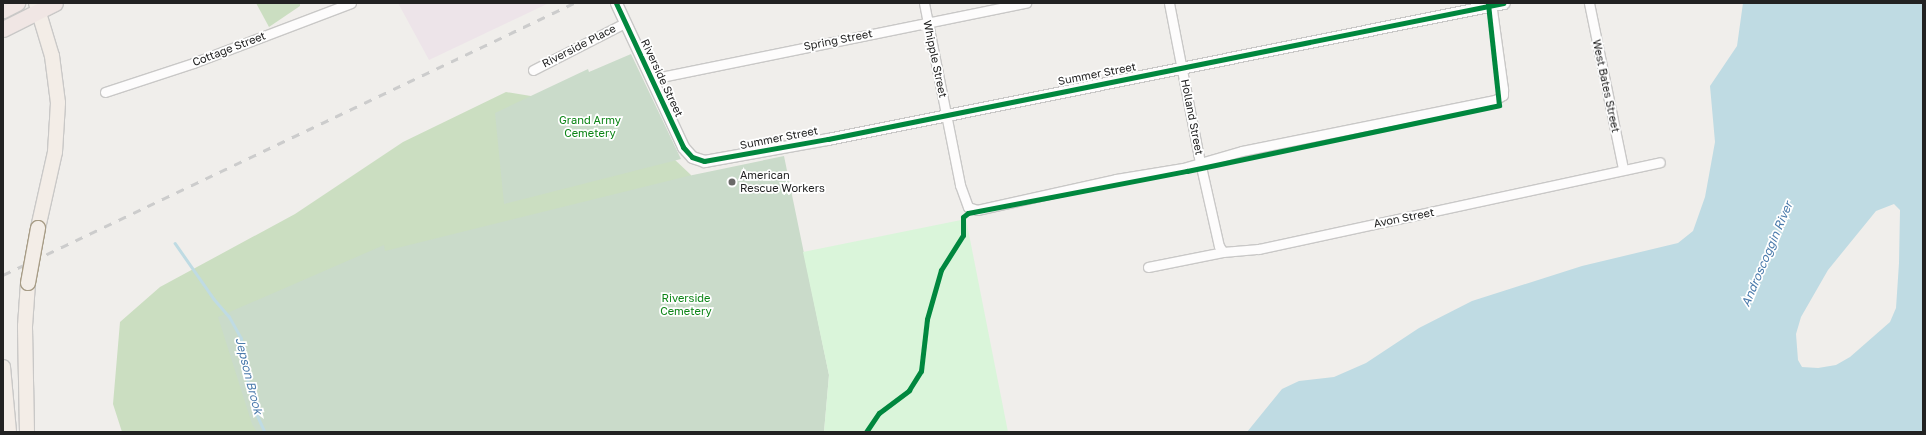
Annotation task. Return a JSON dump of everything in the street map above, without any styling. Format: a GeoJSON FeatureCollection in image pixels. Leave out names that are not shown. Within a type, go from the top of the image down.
{"type":"FeatureCollection","features":[{"type":"Feature","properties":{"kind":"highway"},"geometry":{"type":"LineString","coordinates":[[3,10],[16,3]]}},
{"type":"Feature","properties":{"kind":"highway"},"geometry":{"type":"LineString","coordinates":[[3,30],[38,7],[55,3]]}},
{"type":"Feature","properties":{"kind":"main road"},"geometry":{"type":"LineString","coordinates":[[27,432],[26,326],[28,284],[38,228],[55,152],[58,103],[52,56],[38,7]]}},
{"type":"Feature","properties":{"kind":"main road"},"geometry":{"type":"LineString","coordinates":[[3,367],[9,432]]}},
{"type":"Feature","properties":{"kind":"street","name":"Cottage Street"},"geometry":{"type":"LineString","coordinates":[[105,92],[193,63],[351,3]]}},
{"type":"Feature","properties":{"kind":"street","name":"Riverside Street"},"geometry":{"type":"LineString","coordinates":[[616,3],[684,147],[695,158]]}},
{"type":"Feature","properties":{"kind":"street","name":"Whipple Street"},"geometry":{"type":"LineString","coordinates":[[924,3],[960,185],[968,207],[977,210],[1200,162]]}},
{"type":"Feature","properties":{"kind":"street","name":"Spring Street"},"geometry":{"type":"LineString","coordinates":[[651,79],[1026,3]]}},
{"type":"Feature","properties":{"kind":"street","name":"Holland Street"},"geometry":{"type":"LineString","coordinates":[[1169,3],[1200,162],[1219,246],[1223,252]]}},
{"type":"Feature","properties":{"kind":"street","name":"West Bates Street"},"geometry":{"type":"LineString","coordinates":[[1589,3],[1623,169]]}},
{"type":"Feature","properties":{"kind":"street","name":"Summer Street"},"geometry":{"type":"LineString","coordinates":[[695,158],[704,161],[716,160],[1495,4]]}},
{"type":"Feature","properties":{"kind":"street"},"geometry":{"type":"LineString","coordinates":[[1200,162],[1417,114],[1491,101],[1499,97],[1504,89],[1495,4]]}},
{"type":"Feature","properties":{"kind":"street","name":"Riverside Place"},"geometry":{"type":"LineString","coordinates":[[533,70],[625,23]]}},
{"type":"Feature","properties":{"kind":"street","name":"Avon Street"},"geometry":{"type":"LineString","coordinates":[[1148,267],[1223,252],[1259,249],[1660,162]]}},
{"type":"Feature","properties":{"kind":"shaded area"},"geometry":{"type":"Polygon","coordinates":[[[398,3],[549,3],[429,60],[398,3]]]}},
{"type":"Feature","properties":{"kind":"green space"},"geometry":{"type":"Polygon","coordinates":[[[256,3],[300,3],[300,6],[269,27],[256,3]]]}},
{"type":"Feature","properties":{"kind":"green space","name":"Grand Army Cemetery"},"geometry":{"type":"Polygon","coordinates":[[[631,54],[681,159],[504,204],[495,113],[588,69],[589,72],[631,54]]]}},
{"type":"Feature","properties":{"kind":"green space"},"geometry":{"type":"Polygon","coordinates":[[[611,67],[673,158],[691,175],[689,200],[457,432],[122,432],[113,404],[120,322],[160,287],[295,214],[403,142],[506,92],[537,97],[577,75],[611,67]]]}},
{"type":"Feature","properties":{"kind":"green space","name":"Riverside Cemetery"},"geometry":{"type":"Polygon","coordinates":[[[784,156],[829,375],[824,432],[257,432],[252,424],[218,317],[384,245],[385,251],[688,176],[784,156]]]}},
{"type":"Feature","properties":{"kind":"green space"},"geometry":{"type":"Polygon","coordinates":[[[966,219],[1008,432],[824,432],[829,375],[803,252],[966,219]]]}},
{"type":"Feature","properties":{"kind":"water","name":"Androscoggin River"},"geometry":{"type":"Polygon","coordinates":[[[1743,3],[1923,3],[1923,432],[1247,432],[1282,389],[1299,381],[1334,377],[1366,363],[1419,328],[1472,301],[1582,266],[1678,243],[1693,231],[1705,197],[1715,142],[1710,86],[1737,46],[1743,3]],[[1894,204],[1876,211],[1828,270],[1801,317],[1796,334],[1798,360],[1802,367],[1818,368],[1836,365],[1850,357],[1890,322],[1896,308],[1900,210],[1894,204]]]}},
{"type":"Feature","properties":{"kind":"waterway","name":"Jepson Brook"},"geometry":{"type":"LineString","coordinates":[[175,243],[214,299],[229,316],[241,338],[246,355],[244,364],[255,410],[265,432]]}},
{"type":"Feature","properties":{"kind":"railway"},"geometry":{"type":"LineString","coordinates":[[3,275],[574,3]]}},
{"type":"Feature","properties":{"kind":"cycle path"},"geometry":{"type":"LineString","coordinates":[[616,3],[683,147],[692,157],[704,161],[828,139],[1503,3]]}},
{"type":"Feature","properties":{"kind":"cycle path"},"geometry":{"type":"LineString","coordinates":[[866,432],[879,413],[909,390],[921,371],[927,319],[941,270],[963,235],[963,217],[968,213],[1187,171],[1499,105],[1488,3]]}},
{"type":"Feature","properties":{"kind":"place","name":"American Rescue Workers"},"geometry":{"type":"Point","coordinates":[732,182]}}]}
